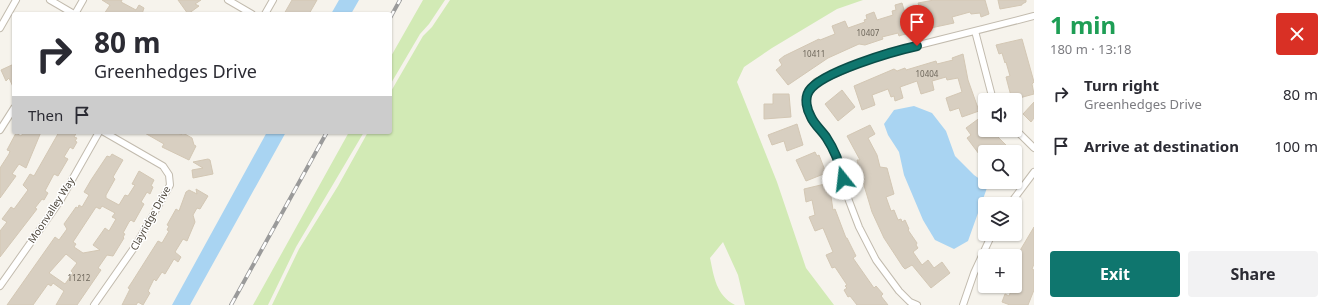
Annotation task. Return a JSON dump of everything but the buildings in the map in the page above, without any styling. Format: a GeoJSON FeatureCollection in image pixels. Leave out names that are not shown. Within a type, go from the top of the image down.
{"type":"FeatureCollection","features":[{"type":"Feature","properties":{"kind":"street"},"geometry":{"type":"LineString","coordinates":[[0,28],[16,0]]}},
{"type":"Feature","properties":{"kind":"street"},"geometry":{"type":"LineString","coordinates":[[50,0],[71,12]]}},
{"type":"Feature","properties":{"kind":"street"},"geometry":{"type":"LineString","coordinates":[[75,12],[83,0]]}},
{"type":"Feature","properties":{"kind":"street"},"geometry":{"type":"LineString","coordinates":[[228,0],[249,12]]}},
{"type":"Feature","properties":{"kind":"street"},"geometry":{"type":"LineString","coordinates":[[266,12],[273,0]]}},
{"type":"Feature","properties":{"kind":"street"},"geometry":{"type":"LineString","coordinates":[[917,305],[910,302],[899,291],[876,260],[859,227],[846,193],[840,165],[826,138],[812,119],[808,110],[808,92],[816,82],[860,63],[903,49],[1034,16]]}},
{"type":"Feature","properties":{"kind":"street"},"geometry":{"type":"LineString","coordinates":[[975,31],[991,93]]}},
{"type":"Feature","properties":{"kind":"street"},"geometry":{"type":"LineString","coordinates":[[0,130],[12,111]]}},
{"type":"Feature","properties":{"kind":"street","name":"Moonvalley Way"},"geometry":{"type":"LineString","coordinates":[[0,286],[60,201],[98,134]]}},
{"type":"Feature","properties":{"kind":"street","name":"Clayridge Drive"},"geometry":{"type":"LineString","coordinates":[[94,305],[136,245],[170,184],[169,175],[163,166],[107,134]]}},
{"type":"Feature","properties":{"kind":"street"},"geometry":{"type":"LineString","coordinates":[[1022,136],[1034,148]]}},
{"type":"Feature","properties":{"kind":"street"},"geometry":{"type":"LineString","coordinates":[[1015,197],[1034,172]]}},
{"type":"Feature","properties":{"kind":"street"},"geometry":{"type":"LineString","coordinates":[[963,305],[974,273],[989,241]]}},
{"type":"Feature","properties":{"kind":"green space"},"geometry":{"type":"Polygon","coordinates":[[[423,0],[445,0],[429,24],[420,34],[392,82],[392,54],[423,0]]]}},
{"type":"Feature","properties":{"kind":"green space"},"geometry":{"type":"Polygon","coordinates":[[[450,0],[863,0],[837,9],[772,48],[744,67],[737,82],[777,182],[806,268],[834,305],[745,305],[738,275],[723,242],[710,258],[715,279],[720,291],[735,305],[272,305],[299,249],[338,186],[367,134],[392,134],[392,90],[423,36],[432,27],[450,0]]]}},
{"type":"Feature","properties":{"kind":"green space"},"geometry":{"type":"Polygon","coordinates":[[[348,134],[363,134],[296,247],[268,305],[253,305],[348,134]]]}},
{"type":"Feature","properties":{"kind":"water"},"geometry":{"type":"Polygon","coordinates":[[[339,0],[359,0],[352,12],[332,12],[339,0]]]}},
{"type":"Feature","properties":{"kind":"water"},"geometry":{"type":"Polygon","coordinates":[[[914,106],[932,113],[946,131],[955,156],[978,178],[978,189],[987,189],[984,197],[978,197],[978,213],[968,241],[954,249],[935,240],[923,220],[904,175],[899,152],[888,135],[884,124],[894,110],[914,106]]]}},
{"type":"Feature","properties":{"kind":"water"},"geometry":{"type":"Polygon","coordinates":[[[266,134],[285,134],[190,305],[172,305],[266,134]]]}},
{"type":"Feature","properties":{"kind":"railway"},"geometry":{"type":"LineString","coordinates":[[392,14],[400,0]]}},
{"type":"Feature","properties":{"kind":"railway"},"geometry":{"type":"LineString","coordinates":[[231,305],[326,134]]}},
{"type":"Feature","properties":{"kind":"route"},"geometry":{"type":"LineString","coordinates":[[843,179],[840,165],[826,138],[812,119],[808,110],[806,101],[808,92],[816,82],[860,63],[917,46]]}}]}
